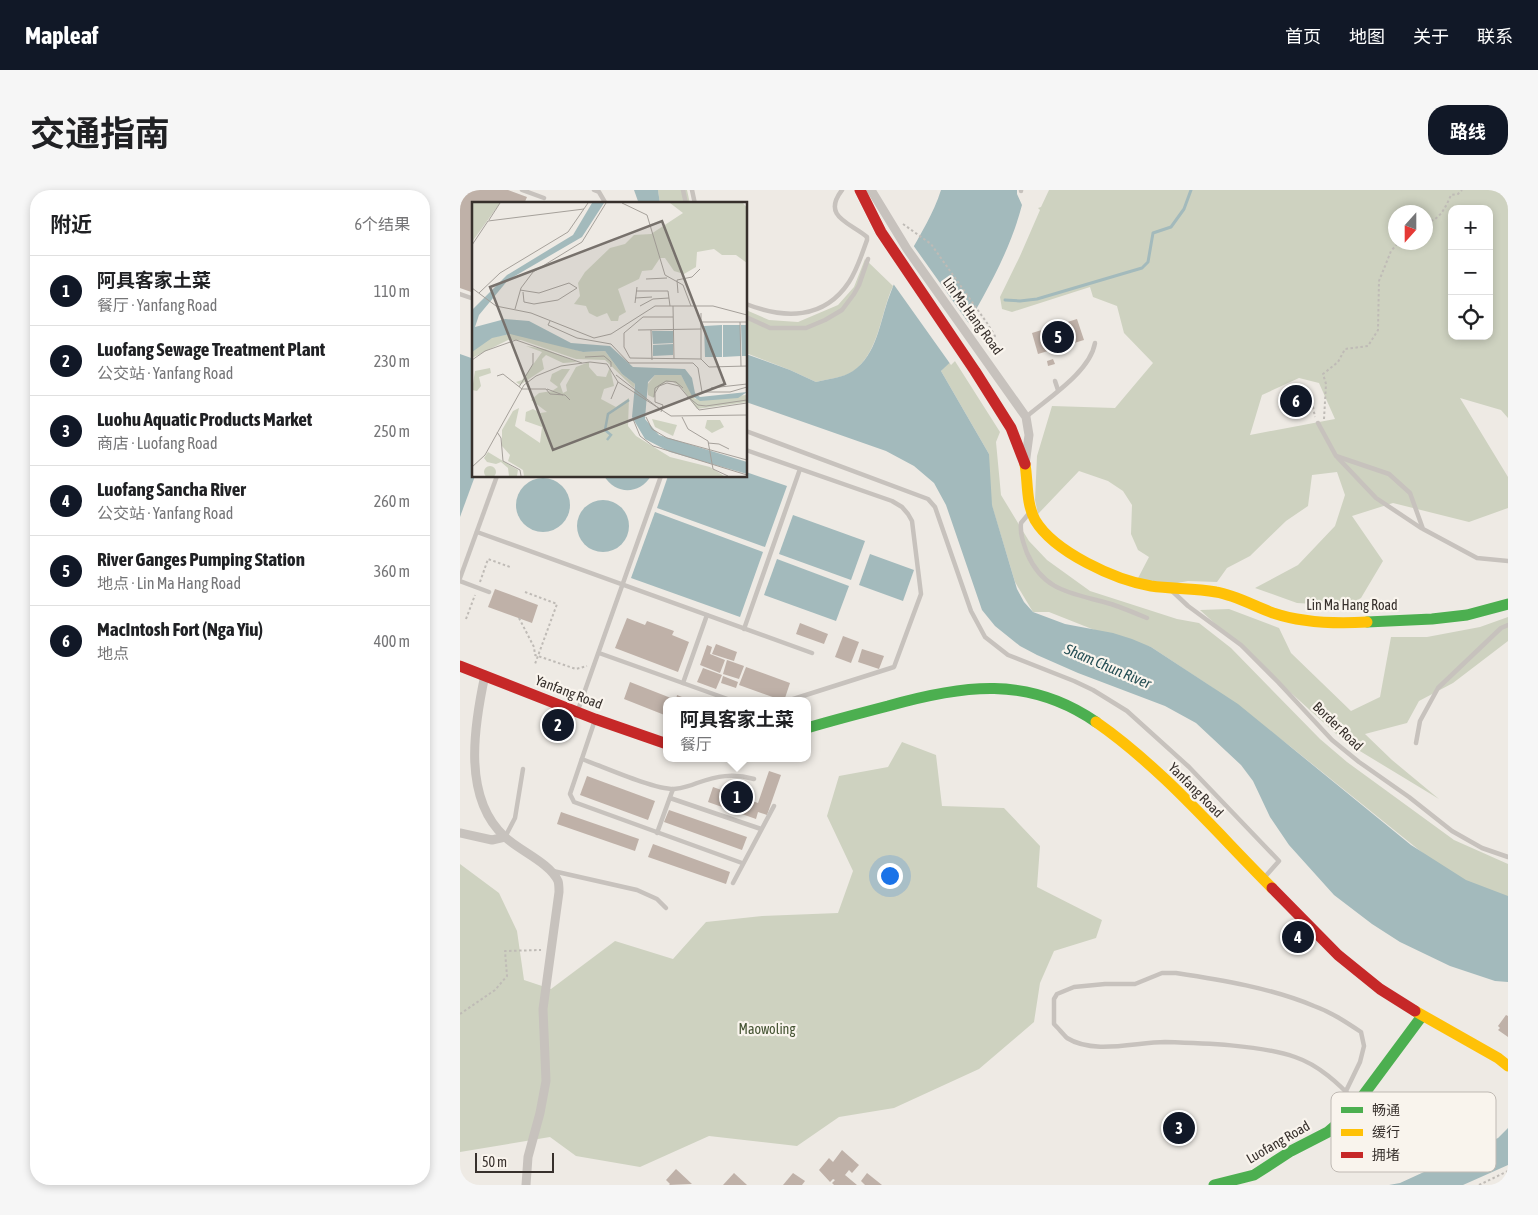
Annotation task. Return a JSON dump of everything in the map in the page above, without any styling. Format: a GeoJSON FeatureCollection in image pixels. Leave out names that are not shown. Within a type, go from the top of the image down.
{"type":"FeatureCollection","features":[{"type":"Feature","properties":{"kind":"main road","name":"Lin Ma Hang Road"},"geometry":{"type":"LineString","coordinates":[[860,190],[881,232],[902,252],[968,363],[1011,428],[1025,465],[1031,510],[1039,527],[1048,537],[1091,565],[1134,582],[1152,586],[1217,592],[1298,620],[1353,622],[1450,618],[1508,604]]}},
{"type":"Feature","properties":{"kind":"main road","name":"Yanfang Road"},"geometry":{"type":"LineString","coordinates":[[460,666],[595,719],[663,743]]}},
{"type":"Feature","properties":{"kind":"main road","name":"Yanfang Road"},"geometry":{"type":"LineString","coordinates":[[811,727],[932,693],[965,689],[1009,688],[1033,693],[1063,703],[1090,716],[1112,731],[1152,767],[1344,961],[1381,989],[1422,1016],[1498,1058],[1508,1066]]}},
{"type":"Feature","properties":{"kind":"main road","name":"Luofang Road"},"geometry":{"type":"LineString","coordinates":[[1365,1092],[1422,1016]]}},
{"type":"Feature","properties":{"kind":"main road","name":"Luofang Road"},"geometry":{"type":"LineString","coordinates":[[1214,1185],[1254,1175],[1291,1151],[1331,1129]]}},
{"type":"Feature","properties":{"kind":"street","name":"Lin Ma Hang Road"},"geometry":{"type":"LineString","coordinates":[[871,190],[902,252],[983,355],[1026,416],[1029,435],[1025,465]]}},
{"type":"Feature","properties":{"kind":"street"},"geometry":{"type":"LineString","coordinates":[[485,675],[476,720],[474,742],[475,769],[481,798],[488,816],[505,838],[550,870],[558,882],[559,892],[543,1009],[546,1082],[528,1157],[526,1185]]}},
{"type":"Feature","properties":{"kind":"street"},"geometry":{"type":"LineString","coordinates":[[460,833],[492,840],[505,838]]}},
{"type":"Feature","properties":{"kind":"lane"},"geometry":{"type":"LineString","coordinates":[[522,190],[544,198]]}},
{"type":"Feature","properties":{"kind":"lane"},"geometry":{"type":"LineString","coordinates":[[594,190],[599,192],[605,202]]}},
{"type":"Feature","properties":{"kind":"lane"},"geometry":{"type":"LineString","coordinates":[[748,305],[768,312],[790,315],[807,312],[828,303],[840,293],[854,273],[867,240],[867,237],[841,220],[835,210],[835,203],[842,190]]}},
{"type":"Feature","properties":{"kind":"lane"},"geometry":{"type":"LineString","coordinates":[[748,318],[770,328],[806,328],[825,320],[842,310],[854,294],[868,259]]}},
{"type":"Feature","properties":{"kind":"lane"},"geometry":{"type":"LineString","coordinates":[[460,294],[472,298]]}},
{"type":"Feature","properties":{"kind":"lane"},"geometry":{"type":"LineString","coordinates":[[1026,416],[1080,371],[1090,358],[1095,343]]}},
{"type":"Feature","properties":{"kind":"lane"},"geometry":{"type":"LineString","coordinates":[[1055,381],[1058,390]]}},
{"type":"Feature","properties":{"kind":"lane"},"geometry":{"type":"LineString","coordinates":[[1318,423],[1336,456],[1376,498],[1422,529],[1477,558],[1508,561]]}},
{"type":"Feature","properties":{"kind":"lane"},"geometry":{"type":"LineString","coordinates":[[748,432],[928,499],[935,507],[971,611],[985,637],[1008,655],[1093,690],[1127,711],[1153,733],[1189,767],[1280,861],[1263,879]]}},
{"type":"Feature","properties":{"kind":"lane"},"geometry":{"type":"LineString","coordinates":[[748,451],[892,502],[908,514],[914,532],[921,594],[894,667],[800,697]]}},
{"type":"Feature","properties":{"kind":"lane"},"geometry":{"type":"LineString","coordinates":[[1336,456],[1389,474],[1410,493],[1422,529]]}},
{"type":"Feature","properties":{"kind":"lane"},"geometry":{"type":"LineString","coordinates":[[744,628],[800,469]]}},
{"type":"Feature","properties":{"kind":"lane"},"geometry":{"type":"LineString","coordinates":[[489,592],[460,579],[462,566],[497,478]]}},
{"type":"Feature","properties":{"kind":"lane"},"geometry":{"type":"LineString","coordinates":[[578,712],[660,478]]}},
{"type":"Feature","properties":{"kind":"lane"},"geometry":{"type":"LineString","coordinates":[[1031,510],[1021,523],[1020,531],[1033,566],[1044,578],[1058,589],[1114,605],[1147,618]]}},
{"type":"Feature","properties":{"kind":"lane"},"geometry":{"type":"LineString","coordinates":[[477,532],[812,653]]}},
{"type":"Feature","properties":{"kind":"lane","name":"Border Road"},"geometry":{"type":"LineString","coordinates":[[1169,588],[1188,606],[1241,646],[1278,682],[1332,740],[1359,762],[1402,791],[1452,831],[1476,845],[1508,858]]}},
{"type":"Feature","properties":{"kind":"lane"},"geometry":{"type":"LineString","coordinates":[[683,683],[707,615]]}},
{"type":"Feature","properties":{"kind":"lane"},"geometry":{"type":"LineString","coordinates":[[1416,743],[1420,721],[1438,688],[1501,628],[1508,624]]}},
{"type":"Feature","properties":{"kind":"lane"},"geometry":{"type":"LineString","coordinates":[[599,653],[722,697]]}},
{"type":"Feature","properties":{"kind":"lane"},"geometry":{"type":"LineString","coordinates":[[595,719],[570,794],[574,802],[742,863]]}},
{"type":"Feature","properties":{"kind":"lane"},"geometry":{"type":"LineString","coordinates":[[582,759],[653,785],[673,789],[730,774],[754,779]]}},
{"type":"Feature","properties":{"kind":"lane"},"geometry":{"type":"LineString","coordinates":[[505,838],[515,818],[524,769]]}},
{"type":"Feature","properties":{"kind":"lane"},"geometry":{"type":"LineString","coordinates":[[657,833],[673,789]]}},
{"type":"Feature","properties":{"kind":"lane"},"geometry":{"type":"LineString","coordinates":[[670,798],[761,829]]}},
{"type":"Feature","properties":{"kind":"lane"},"geometry":{"type":"LineString","coordinates":[[733,883],[774,806]]}},
{"type":"Feature","properties":{"kind":"lane"},"geometry":{"type":"LineString","coordinates":[[550,870],[637,890],[649,894],[666,908]]}},
{"type":"Feature","properties":{"kind":"lane"},"geometry":{"type":"LineString","coordinates":[[1162,973],[1176,973],[1266,991],[1314,1006],[1361,1032],[1364,1046],[1360,1062],[1346,1092],[1336,1081],[1296,1057],[1266,1050],[1164,1042],[1112,1046],[1085,1045],[1067,1037],[1054,1024],[1054,999],[1057,994],[1074,986],[1135,984],[1162,973]]}},
{"type":"Feature","properties":{"kind":"path"},"geometry":{"type":"LineString","coordinates":[[1433,220],[1443,213],[1451,195],[1458,194],[1462,190]]}},
{"type":"Feature","properties":{"kind":"path"},"geometry":{"type":"LineString","coordinates":[[901,224],[907,225],[908,229],[931,244],[987,322],[994,336],[983,355]]}},
{"type":"Feature","properties":{"kind":"path"},"geometry":{"type":"LineString","coordinates":[[1311,397],[1314,414],[1318,423],[1325,418],[1326,384],[1323,374],[1338,362],[1345,349],[1368,346],[1378,330],[1379,281],[1392,250]]}},
{"type":"Feature","properties":{"kind":"path"},"geometry":{"type":"LineString","coordinates":[[525,592],[557,604],[535,664]]}},
{"type":"Feature","properties":{"kind":"path"},"geometry":{"type":"LineString","coordinates":[[519,618],[534,647],[535,655],[576,669],[595,664]]}},
{"type":"Feature","properties":{"kind":"path"},"geometry":{"type":"LineString","coordinates":[[460,1014],[495,990],[507,976],[505,951],[551,950]]}},
{"type":"Feature","properties":{"kind":"path"},"geometry":{"type":"LineString","coordinates":[[1479,1185],[1508,1171]]}},
{"type":"Feature","properties":{"kind":"green space"},"geometry":{"type":"Polygon","coordinates":[[[658,190],[687,190],[690,202],[660,202],[658,190]]]}},
{"type":"Feature","properties":{"kind":"green space"},"geometry":{"type":"Polygon","coordinates":[[[1049,190],[1508,190],[1508,418],[1501,410],[1460,398],[1508,477],[1508,508],[1469,522],[1393,503],[1352,516],[1383,561],[1361,598],[1347,606],[1297,603],[1255,588],[1298,565],[1335,526],[1345,495],[1337,472],[1312,475],[1308,506],[1286,521],[1250,556],[1227,568],[1217,582],[1188,581],[1172,584],[1136,582],[1149,557],[1138,550],[1131,534],[1132,505],[1123,491],[1108,481],[1079,471],[1038,514],[1035,500],[1037,456],[1052,406],[1115,408],[1153,363],[1124,333],[1117,306],[1093,297],[1090,287],[1012,312],[1002,309],[1000,297],[1040,210],[1038,208],[1041,207],[1049,190]],[[1299,378],[1262,395],[1250,435],[1335,419],[1319,383],[1299,378]]]}},
{"type":"Feature","properties":{"kind":"green space"},"geometry":{"type":"Polygon","coordinates":[[[865,259],[893,286],[869,353],[854,371],[840,377],[816,382],[748,354],[748,311],[769,320],[798,322],[838,305],[854,287],[865,259]]]}},
{"type":"Feature","properties":{"kind":"green space"},"geometry":{"type":"Polygon","coordinates":[[[953,358],[1000,432],[996,442],[1001,495],[1029,541],[1047,560],[1090,591],[1177,619],[1199,623],[1231,648],[1320,739],[1347,762],[1454,840],[1508,864],[1508,898],[1455,879],[1291,747],[1213,688],[1151,647],[1097,631],[1049,612],[1033,612],[1015,582],[989,496],[989,454],[941,371],[953,358]]]}},
{"type":"Feature","properties":{"kind":"green space"},"geometry":{"type":"Polygon","coordinates":[[[1229,609],[1279,628],[1291,653],[1351,711],[1380,697],[1391,637],[1427,637],[1480,627],[1508,617],[1508,641],[1453,683],[1419,701],[1407,723],[1365,734],[1392,760],[1439,799],[1345,742],[1200,610],[1229,609]]]}},
{"type":"Feature","properties":{"kind":"green space","name":"Maowoling"},"geometry":{"type":"Polygon","coordinates":[[[902,742],[936,755],[942,806],[1004,808],[1040,846],[1037,887],[1102,920],[1096,938],[1054,951],[1040,983],[1034,1022],[979,1069],[894,1108],[839,1117],[797,1146],[709,1136],[640,1167],[576,1156],[550,1137],[460,1152],[460,864],[499,893],[517,931],[524,980],[551,989],[615,941],[673,959],[706,922],[762,916],[838,913],[853,871],[827,816],[839,776],[888,767],[902,742]]]}},
{"type":"Feature","properties":{"kind":"water"},"geometry":{"type":"Polygon","coordinates":[[[634,190],[658,190],[660,202],[638,202],[634,190]]]}},
{"type":"Feature","properties":{"kind":"water","name":"Sham Chun River"},"geometry":{"type":"Polygon","coordinates":[[[941,190],[1017,190],[1022,205],[1003,258],[958,341],[961,352],[941,371],[989,454],[992,505],[1017,589],[1024,602],[1033,612],[1065,624],[1113,633],[1151,647],[1238,704],[1411,845],[1466,880],[1508,896],[1508,982],[1495,981],[1450,966],[1400,942],[1372,924],[1334,895],[1289,845],[1270,817],[1253,781],[1241,765],[1196,723],[1165,706],[1078,673],[1037,655],[1020,646],[995,626],[982,610],[946,505],[934,483],[914,466],[886,451],[748,403],[748,355],[816,382],[845,375],[861,364],[873,347],[894,283],[936,204],[941,190]]]}},
{"type":"Feature","properties":{"kind":"water"},"geometry":{"type":"Polygon","coordinates":[[[460,354],[472,358],[472,478],[474,478],[460,517],[460,354]]]}},
{"type":"Feature","properties":{"kind":"water"},"geometry":{"type":"Polygon","coordinates":[[[748,473],[787,486],[765,547],[657,508],[667,478],[748,478],[748,473]]]}},
{"type":"Feature","properties":{"kind":"water"},"geometry":{"type":"Polygon","coordinates":[[[543,478],[562,486],[570,505],[562,524],[543,532],[524,524],[516,505],[524,486],[543,478]]]}},
{"type":"Feature","properties":{"kind":"water"},"geometry":{"type":"Polygon","coordinates":[[[606,478],[649,478],[640,487],[628,490],[615,487],[606,478]]]}},
{"type":"Feature","properties":{"kind":"water"},"geometry":{"type":"Polygon","coordinates":[[[598,500],[608,500],[622,507],[629,521],[629,531],[622,545],[608,552],[598,552],[588,548],[581,541],[577,531],[577,521],[581,511],[588,504],[598,500]]]}},
{"type":"Feature","properties":{"kind":"water"},"geometry":{"type":"Polygon","coordinates":[[[655,512],[763,552],[740,617],[631,578],[655,512]]]}},
{"type":"Feature","properties":{"kind":"water"},"geometry":{"type":"Polygon","coordinates":[[[793,515],[865,541],[851,580],[779,554],[793,515]]]}},
{"type":"Feature","properties":{"kind":"water"},"geometry":{"type":"Polygon","coordinates":[[[870,554],[914,570],[903,601],[859,585],[870,554]]]}},
{"type":"Feature","properties":{"kind":"water"},"geometry":{"type":"Polygon","coordinates":[[[777,559],[849,586],[836,621],[764,595],[777,559]]]}},
{"type":"Feature","properties":{"kind":"water"},"geometry":{"type":"Polygon","coordinates":[[[1508,1128],[1508,1165],[1496,1170],[1496,1139],[1508,1128]]]}},
{"type":"Feature","properties":{"kind":"water"},"geometry":{"type":"Polygon","coordinates":[[[1424,1172],[1492,1172],[1463,1185],[1389,1185],[1400,1183],[1424,1172]]]}},
{"type":"Feature","properties":{"kind":"pier"},"geometry":{"type":"Polygon","coordinates":[[[913,245],[970,325],[961,342],[963,353],[951,365],[892,282],[913,245]]]}},
{"type":"Feature","properties":{"kind":"building"},"geometry":{"type":"Polygon","coordinates":[[[460,190],[508,190],[527,197],[525,202],[472,202],[472,292],[460,288],[460,190]]]}},
{"type":"Feature","properties":{"kind":"building"},"geometry":{"type":"Polygon","coordinates":[[[1077,319],[1084,340],[1038,354],[1032,333],[1077,319]]]}},
{"type":"Feature","properties":{"kind":"building"},"geometry":{"type":"Polygon","coordinates":[[[1053,359],[1055,364],[1048,366],[1047,361],[1053,359]]]}},
{"type":"Feature","properties":{"kind":"building"},"geometry":{"type":"Polygon","coordinates":[[[1290,393],[1298,398],[1304,398],[1306,403],[1293,408],[1284,396],[1290,393]]]}},
{"type":"Feature","properties":{"kind":"building"},"geometry":{"type":"Polygon","coordinates":[[[495,589],[538,605],[532,623],[488,607],[495,589]]]}},
{"type":"Feature","properties":{"kind":"building"},"geometry":{"type":"Polygon","coordinates":[[[627,618],[645,625],[647,621],[674,631],[672,635],[689,642],[678,672],[615,648],[627,618]]]}},
{"type":"Feature","properties":{"kind":"building"},"geometry":{"type":"Polygon","coordinates":[[[800,623],[828,634],[824,644],[796,634],[800,623]]]}},
{"type":"Feature","properties":{"kind":"building"},"geometry":{"type":"Polygon","coordinates":[[[843,636],[859,642],[851,663],[835,657],[843,636]]]}},
{"type":"Feature","properties":{"kind":"building"},"geometry":{"type":"Polygon","coordinates":[[[716,644],[737,652],[734,661],[712,654],[716,644]]]}},
{"type":"Feature","properties":{"kind":"building"},"geometry":{"type":"Polygon","coordinates":[[[707,645],[712,647],[710,654],[725,660],[720,673],[700,665],[707,645]]]}},
{"type":"Feature","properties":{"kind":"building"},"geometry":{"type":"Polygon","coordinates":[[[862,649],[884,656],[879,669],[858,662],[862,649]]]}},
{"type":"Feature","properties":{"kind":"building"},"geometry":{"type":"Polygon","coordinates":[[[727,660],[744,666],[739,679],[723,674],[727,660]]]}},
{"type":"Feature","properties":{"kind":"building"},"geometry":{"type":"Polygon","coordinates":[[[746,667],[790,683],[785,697],[773,697],[739,685],[746,667]]]}},
{"type":"Feature","properties":{"kind":"building"},"geometry":{"type":"Polygon","coordinates":[[[703,668],[722,675],[716,689],[697,682],[703,668]]]}},
{"type":"Feature","properties":{"kind":"building"},"geometry":{"type":"Polygon","coordinates":[[[723,676],[738,682],[736,688],[721,683],[723,676]]]}},
{"type":"Feature","properties":{"kind":"building"},"geometry":{"type":"Polygon","coordinates":[[[630,682],[668,697],[663,697],[663,714],[624,699],[630,682]]]}},
{"type":"Feature","properties":{"kind":"building"},"geometry":{"type":"Polygon","coordinates":[[[769,771],[781,775],[767,815],[758,812],[756,819],[708,802],[713,787],[758,803],[769,771]]]}},
{"type":"Feature","properties":{"kind":"building"},"geometry":{"type":"Polygon","coordinates":[[[587,776],[655,801],[648,820],[580,795],[587,776]]]}},
{"type":"Feature","properties":{"kind":"building"},"geometry":{"type":"Polygon","coordinates":[[[669,810],[747,837],[742,850],[664,822],[669,810]]]}},
{"type":"Feature","properties":{"kind":"building"},"geometry":{"type":"Polygon","coordinates":[[[561,812],[639,839],[635,851],[557,824],[561,812]]]}},
{"type":"Feature","properties":{"kind":"building"},"geometry":{"type":"Polygon","coordinates":[[[653,844],[730,872],[726,884],[648,857],[653,844]]]}},
{"type":"Feature","properties":{"kind":"building"},"geometry":{"type":"Polygon","coordinates":[[[1506,1015],[1508,1016],[1508,1037],[1498,1030],[1500,1028],[1498,1026],[1506,1015]]]}},
{"type":"Feature","properties":{"kind":"building"},"geometry":{"type":"Polygon","coordinates":[[[842,1150],[859,1165],[852,1173],[849,1170],[845,1175],[857,1185],[834,1185],[832,1183],[835,1180],[833,1179],[830,1182],[819,1170],[829,1158],[833,1162],[842,1150]]]}},
{"type":"Feature","properties":{"kind":"building"},"geometry":{"type":"Polygon","coordinates":[[[676,1169],[692,1184],[669,1185],[666,1180],[676,1169]]]}},
{"type":"Feature","properties":{"kind":"building"},"geometry":{"type":"Polygon","coordinates":[[[734,1173],[747,1185],[723,1185],[734,1173]]]}},
{"type":"Feature","properties":{"kind":"building"},"geometry":{"type":"Polygon","coordinates":[[[793,1173],[805,1181],[802,1185],[783,1185],[793,1173]]]}},
{"type":"Feature","properties":{"kind":"building"},"geometry":{"type":"Polygon","coordinates":[[[867,1173],[882,1185],[865,1185],[861,1181],[867,1173]]]}},
{"type":"Feature","properties":{"kind":"waterway"},"geometry":{"type":"LineString","coordinates":[[1005,300],[1037,299],[1142,268],[1148,262],[1153,233],[1171,227],[1184,209],[1191,190]]}},
{"type":"Feature","properties":{"kind":"traffic: fast"},"geometry":{"type":"LineString","coordinates":[[1367,622],[1432,619],[1467,615],[1508,604]]}},
{"type":"Feature","properties":{"kind":"traffic: fast"},"geometry":{"type":"LineString","coordinates":[[811,727],[942,693],[994,688],[1020,691],[1045,697],[1071,707],[1096,722]]}},
{"type":"Feature","properties":{"kind":"traffic: fast"},"geometry":{"type":"LineString","coordinates":[[1366,1092],[1422,1016]]}},
{"type":"Feature","properties":{"kind":"traffic: fast"},"geometry":{"type":"LineString","coordinates":[[1214,1185],[1254,1175],[1291,1151],[1331,1129]]}},
{"type":"Feature","properties":{"kind":"traffic: slow"},"geometry":{"type":"LineString","coordinates":[[1025,464],[1029,500],[1035,520],[1056,543],[1103,571],[1120,578],[1151,586],[1223,593],[1273,613],[1296,619],[1331,623],[1367,622]]}},
{"type":"Feature","properties":{"kind":"traffic: slow"},"geometry":{"type":"LineString","coordinates":[[1096,722],[1166,780],[1272,888]]}},
{"type":"Feature","properties":{"kind":"traffic: slow"},"geometry":{"type":"LineString","coordinates":[[1415,1011],[1498,1058],[1508,1066]]}},
{"type":"Feature","properties":{"kind":"traffic: jam"},"geometry":{"type":"LineString","coordinates":[[860,190],[881,232],[975,371],[1011,428],[1025,464]]}},
{"type":"Feature","properties":{"kind":"traffic: jam"},"geometry":{"type":"LineString","coordinates":[[460,666],[595,719],[663,743]]}},
{"type":"Feature","properties":{"kind":"traffic: jam"},"geometry":{"type":"LineString","coordinates":[[1272,888],[1338,955],[1380,989],[1415,1011]]}},
{"type":"Feature","properties":{"kind":"place","name":"River Ganges Pumping Station"},"geometry":{"type":"Point","coordinates":[1058,337]}},
{"type":"Feature","properties":{"kind":"place","name":"MacIntosh Fort (Nga Yiu)"},"geometry":{"type":"Point","coordinates":[1296,401]}},
{"type":"Feature","properties":{"kind":"place","name":"Luofang Sewage Treatment Plant"},"geometry":{"type":"Point","coordinates":[558,725]}},
{"type":"Feature","properties":{"kind":"place","name":"阿具客家土菜"},"geometry":{"type":"Point","coordinates":[737,797]}},
{"type":"Feature","properties":{"kind":"place","name":"Luofang Sancha River"},"geometry":{"type":"Point","coordinates":[1298,937]}},
{"type":"Feature","properties":{"kind":"place","name":"Luohu Aquatic Products Market"},"geometry":{"type":"Point","coordinates":[1179,1128]}}]}
